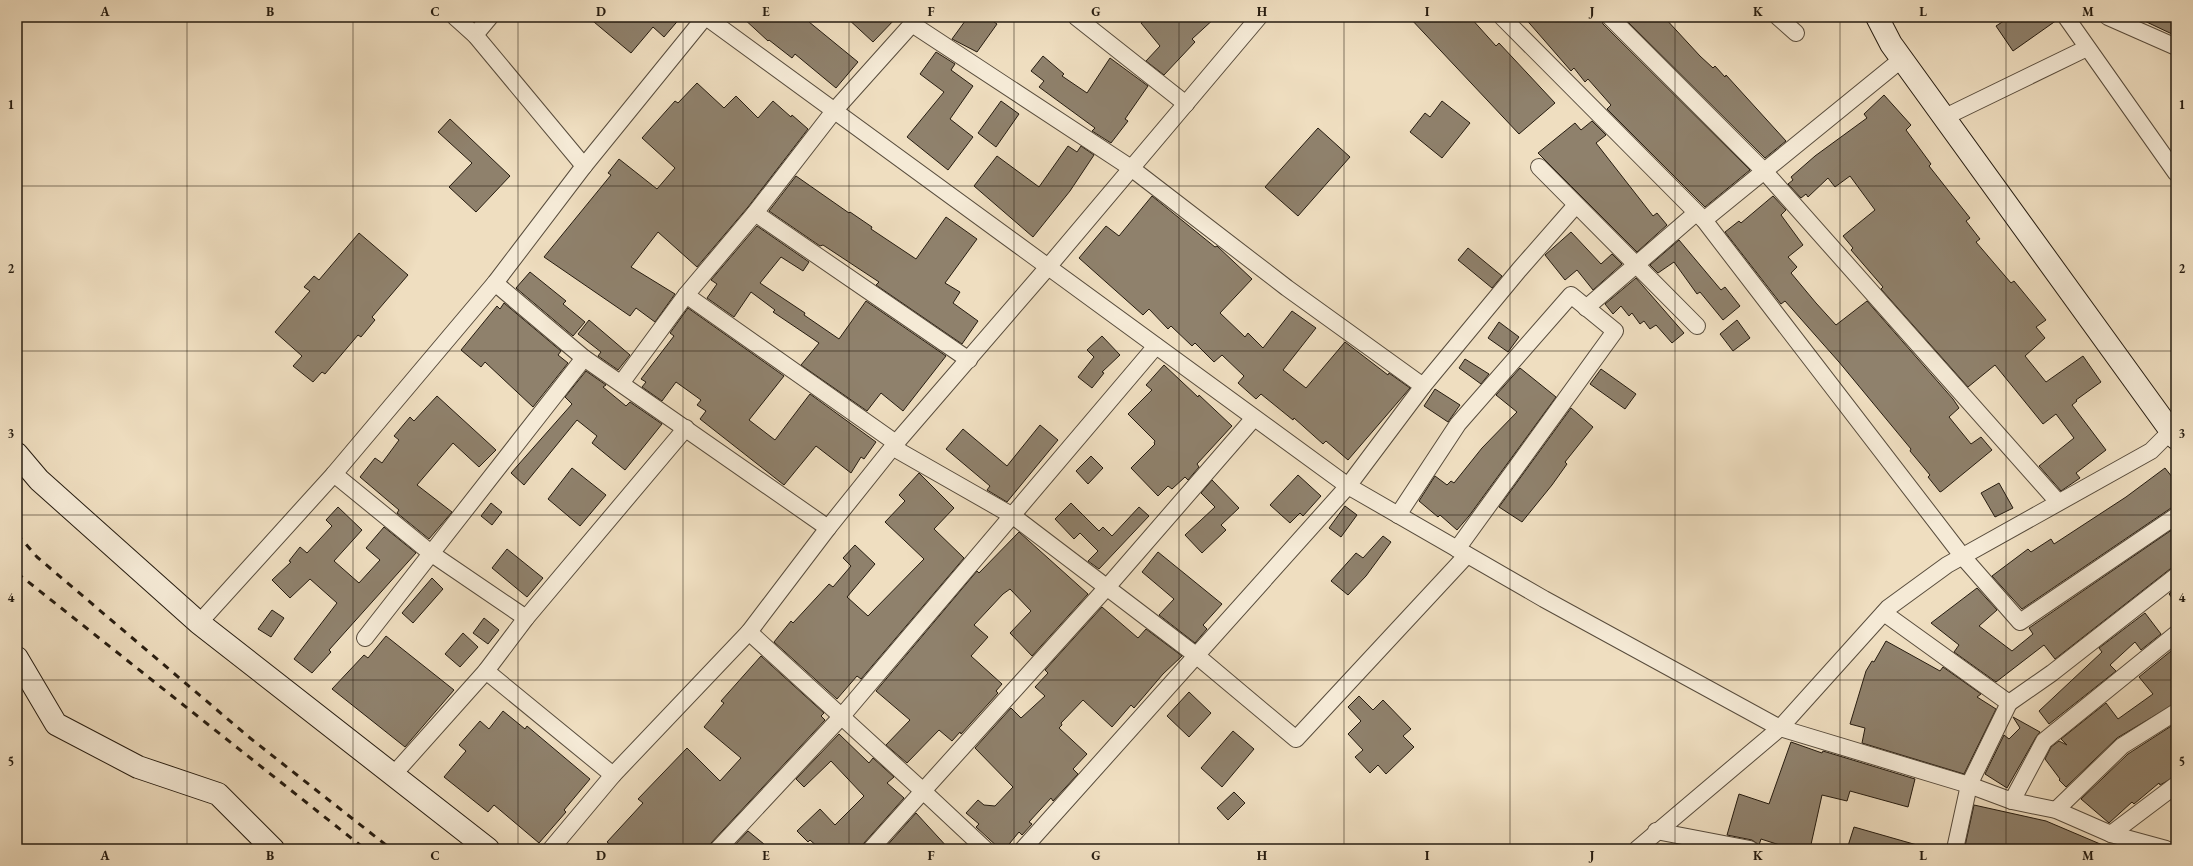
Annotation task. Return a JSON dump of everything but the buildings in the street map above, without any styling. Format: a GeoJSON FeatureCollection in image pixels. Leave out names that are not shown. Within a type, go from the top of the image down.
{"type":"FeatureCollection","features":[{"type":"Feature","properties":{"kind":"street"},"geometry":{"type":"LineString","coordinates":[[455,17],[475,35],[584,166]]}},
{"type":"Feature","properties":{"kind":"street"},"geometry":{"type":"LineString","coordinates":[[475,35],[490,17]]}},
{"type":"Feature","properties":{"kind":"street"},"geometry":{"type":"LineString","coordinates":[[199,622],[334,474],[495,283],[584,166],[705,17],[1348,486],[1462,552],[1780,728],[1969,785],[2012,801],[2056,810],[2111,834],[2166,849]]}},
{"type":"Feature","properties":{"kind":"street"},"geometry":{"type":"LineString","coordinates":[[1076,17],[1186,104]]}},
{"type":"Feature","properties":{"kind":"street"},"geometry":{"type":"LineString","coordinates":[[551,849],[613,775],[749,632],[828,528],[896,443],[969,360],[1258,17]]}},
{"type":"Feature","properties":{"kind":"street"},"geometry":{"type":"LineString","coordinates":[[1502,17],[1700,217],[1963,557],[2020,622],[2176,516]]}},
{"type":"Feature","properties":{"kind":"street"},"geometry":{"type":"LineString","coordinates":[[1610,17],[1765,172],[2058,502]]}},
{"type":"Feature","properties":{"kind":"street"},"geometry":{"type":"LineString","coordinates":[[1778,17],[1796,33]]}},
{"type":"Feature","properties":{"kind":"street"},"geometry":{"type":"LineString","coordinates":[[1637,849],[1780,728],[1884,613],[1947,565],[2151,451],[2174,432],[1891,44],[1877,17]]}},
{"type":"Feature","properties":{"kind":"street"},"geometry":{"type":"LineString","coordinates":[[2066,17],[2176,173]]}},
{"type":"Feature","properties":{"kind":"street"},"geometry":{"type":"LineString","coordinates":[[2108,17],[2176,47]]}},
{"type":"Feature","properties":{"kind":"street"},"geometry":{"type":"LineString","coordinates":[[622,382],[686,295],[755,213],[834,111],[914,20],[1131,168],[1287,288],[1423,386]]}},
{"type":"Feature","properties":{"kind":"street"},"geometry":{"type":"LineString","coordinates":[[1945,117],[2087,48]]}},
{"type":"Feature","properties":{"kind":"street"},"geometry":{"type":"LineString","coordinates":[[1586,308],[1636,266],[1700,217],[1765,172],[1902,59]]}},
{"type":"Feature","properties":{"kind":"street"},"geometry":{"type":"LineString","coordinates":[[1539,167],[1697,326]]}},
{"type":"Feature","properties":{"kind":"street"},"geometry":{"type":"LineString","coordinates":[[1023,849],[1348,486],[1423,386],[1519,270],[1576,205]]}},
{"type":"Feature","properties":{"kind":"street"},"geometry":{"type":"LineString","coordinates":[[755,213],[969,360]]}},
{"type":"Feature","properties":{"kind":"street"},"geometry":{"type":"LineString","coordinates":[[495,283],[584,358],[622,382],[828,528]]}},
{"type":"Feature","properties":{"kind":"street"},"geometry":{"type":"LineString","coordinates":[[686,295],[896,443],[899,451],[1013,516],[1197,656],[1296,739],[1462,552],[1615,331],[1571,295],[1458,424],[1398,515]]}},
{"type":"Feature","properties":{"kind":"street"},"geometry":{"type":"LineString","coordinates":[[718,849],[842,716],[1156,346]]}},
{"type":"Feature","properties":{"kind":"street"},"geometry":{"type":"LineString","coordinates":[[365,638],[584,358]]}},
{"type":"Feature","properties":{"kind":"street"},"geometry":{"type":"LineString","coordinates":[[871,849],[1107,587],[1254,418]]}},
{"type":"Feature","properties":{"kind":"street"},"geometry":{"type":"LineString","coordinates":[[394,774],[486,671],[526,618],[686,428]]}},
{"type":"Feature","properties":{"kind":"street"},"geometry":{"type":"LineString","coordinates":[[17,454],[39,480],[199,622],[488,849]]}},
{"type":"Feature","properties":{"kind":"street"},"geometry":{"type":"LineString","coordinates":[[334,474],[432,554],[526,618]]}},
{"type":"Feature","properties":{"kind":"street"},"geometry":{"type":"LineString","coordinates":[[1956,849],[1969,785],[2009,703],[2052,673],[2176,576]]}},
{"type":"Feature","properties":{"kind":"street"},"geometry":{"type":"LineString","coordinates":[[1884,613],[2009,703]]}},
{"type":"Feature","properties":{"kind":"street"},"geometry":{"type":"LineString","coordinates":[[749,632],[985,849]]}},
{"type":"Feature","properties":{"kind":"street"},"geometry":{"type":"LineString","coordinates":[[2012,801],[2044,741],[2176,634]]}},
{"type":"Feature","properties":{"kind":"street"},"geometry":{"type":"LineString","coordinates":[[17,658],[56,724],[138,767],[218,794],[273,849]]}},
{"type":"Feature","properties":{"kind":"street"},"geometry":{"type":"LineString","coordinates":[[486,671],[613,775]]}},
{"type":"Feature","properties":{"kind":"street"},"geometry":{"type":"LineString","coordinates":[[2056,810],[2122,746],[2176,712]]}},
{"type":"Feature","properties":{"kind":"street"},"geometry":{"type":"LineString","coordinates":[[2111,834],[2176,785]]}},
{"type":"Feature","properties":{"kind":"street"},"geometry":{"type":"LineString","coordinates":[[1656,832],[1750,849]]}},
{"type":"Feature","properties":{"kind":"railway"},"geometry":{"type":"LineString","coordinates":[[17,534],[37,557],[250,738],[391,849]]}},
{"type":"Feature","properties":{"kind":"railway"},"geometry":{"type":"LineString","coordinates":[[17,573],[365,849]]}}]}
